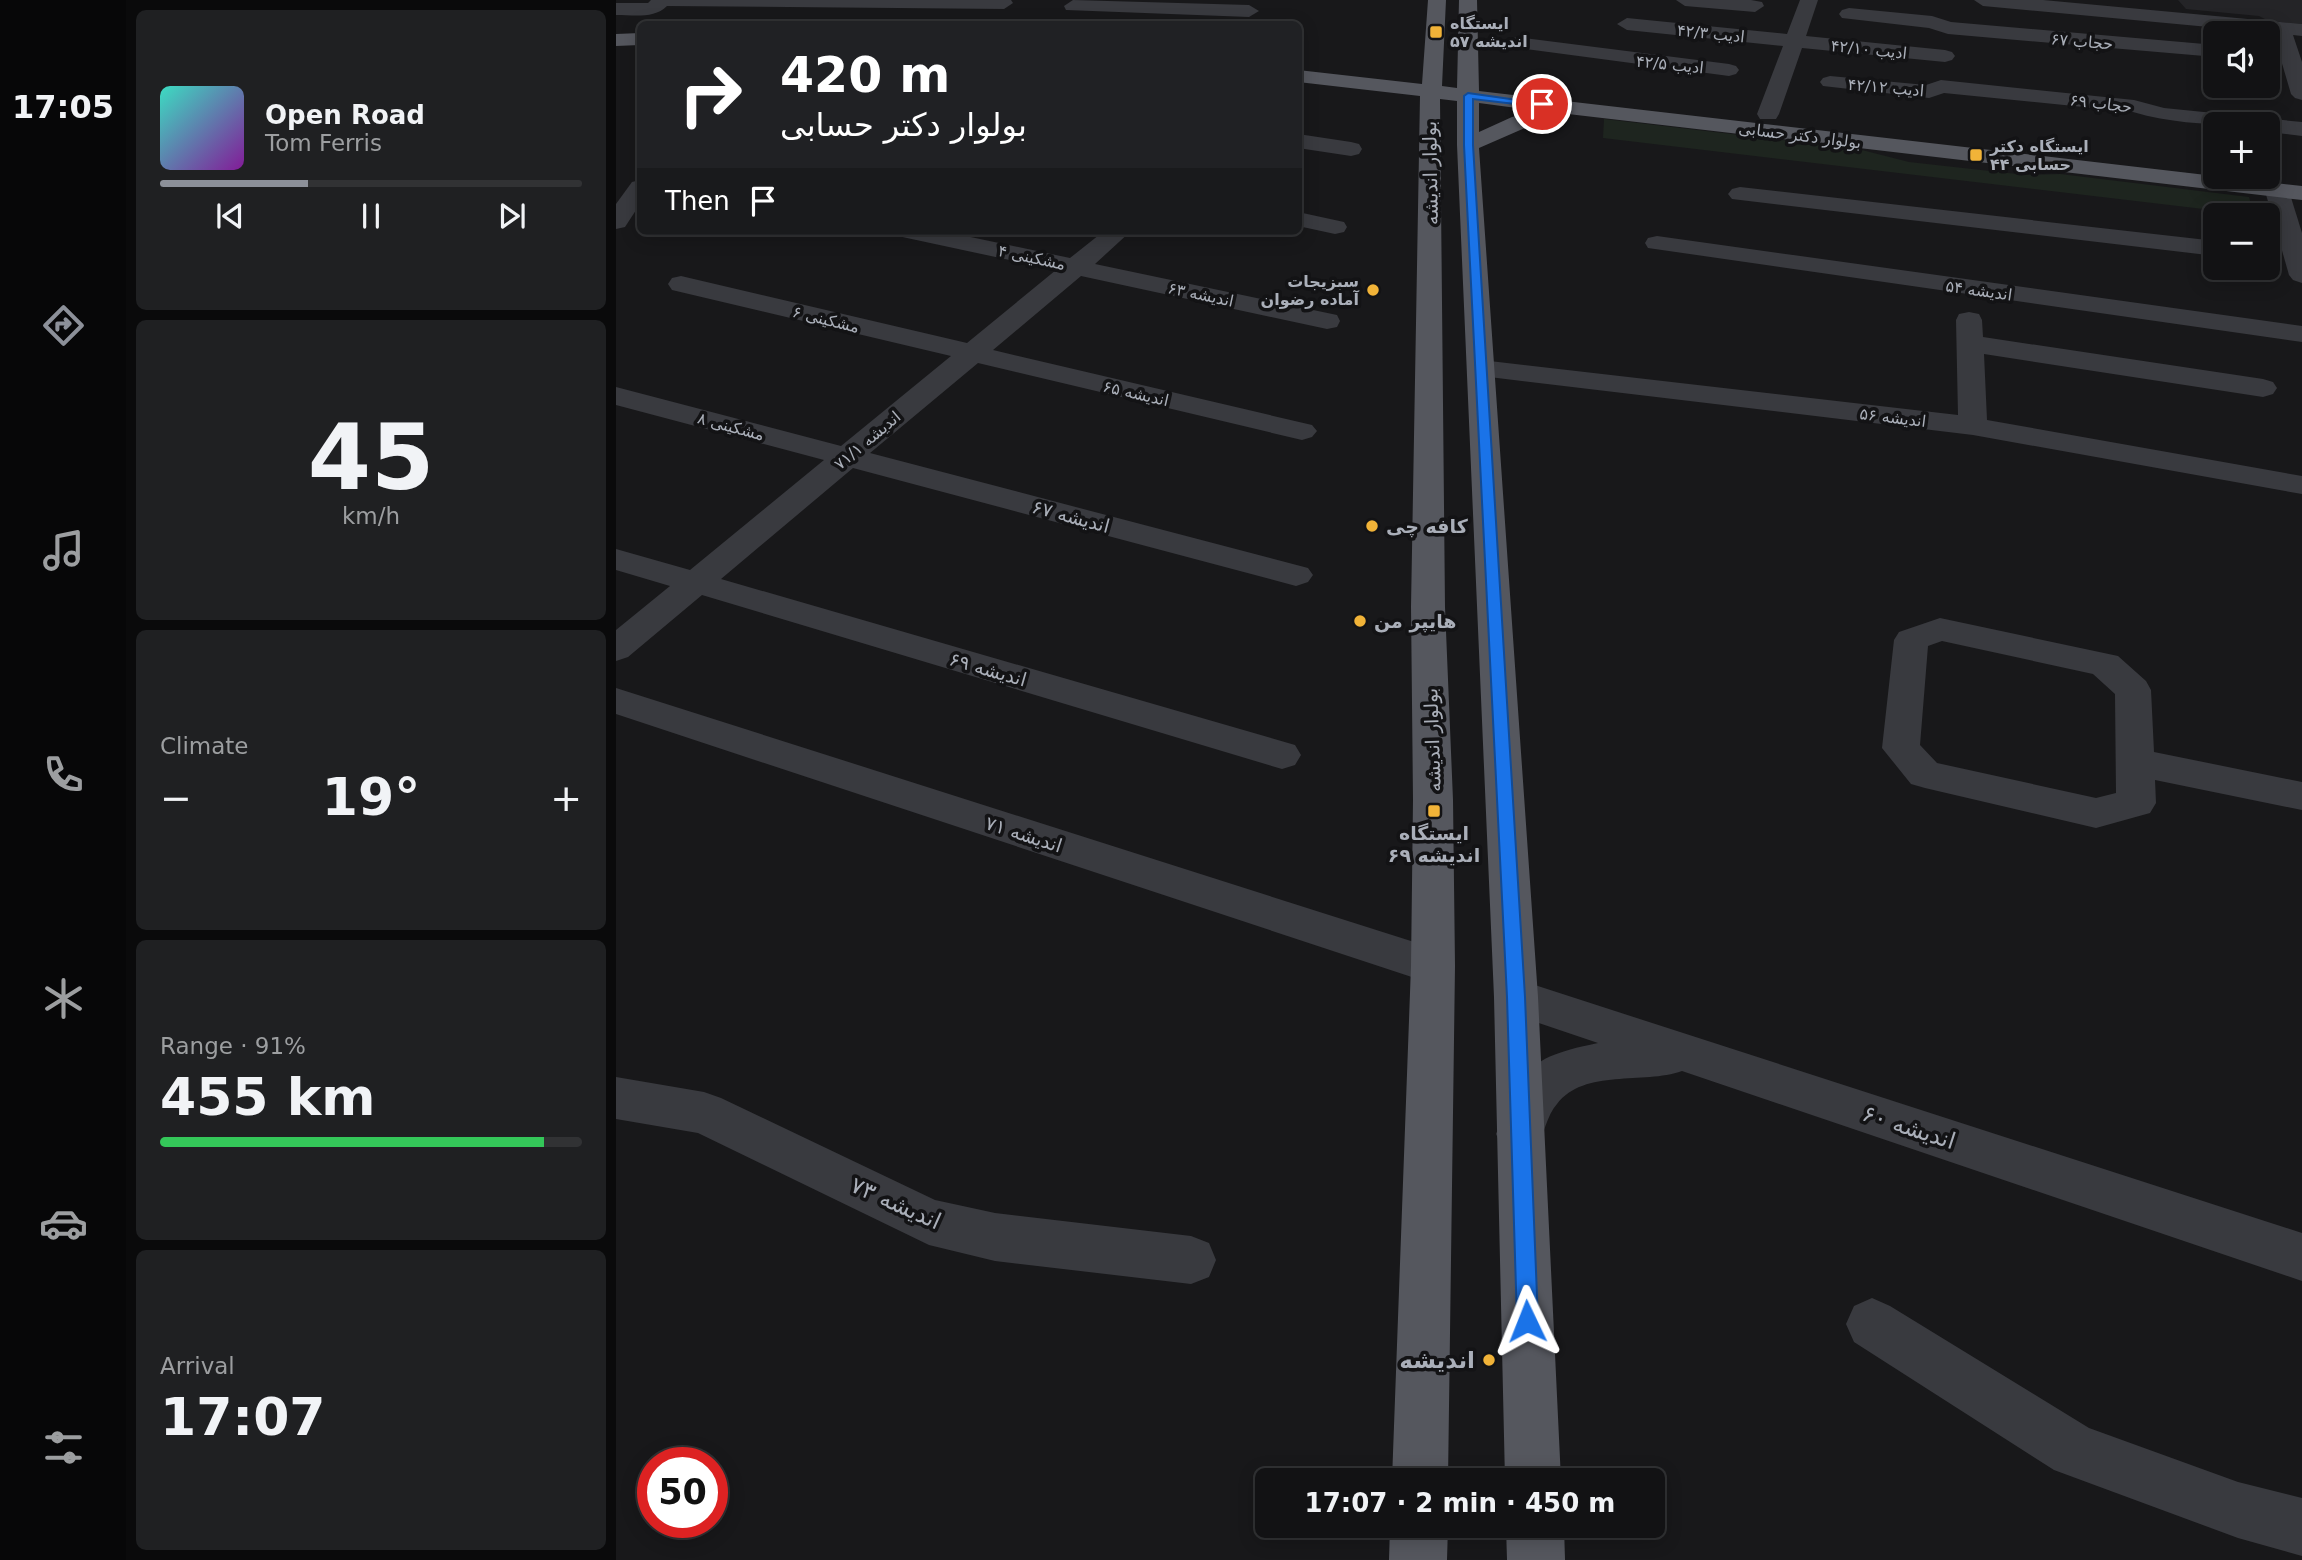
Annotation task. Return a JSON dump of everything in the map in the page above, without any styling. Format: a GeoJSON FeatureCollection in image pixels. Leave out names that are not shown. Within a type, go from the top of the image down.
{"type":"FeatureCollection","features":[{"type":"Feature","properties":{"kind":"main road","name":"بولوار اندیشه"},"geometry":{"type":"LineString","coordinates":[[1420,1468],[1433,966],[1434,811],[1428,607],[1428,340],[1431,243],[1415,117],[1432,84],[1437,0]]}},
{"type":"Feature","properties":{"kind":"main road","name":"بولوار اندیشه"},"geometry":{"type":"LineString","coordinates":[[1468,0],[1468,145],[1516,997],[1533,1468]]}},
{"type":"Feature","properties":{"kind":"main road"},"geometry":{"type":"LineString","coordinates":[[616,40],[637,39]]}},
{"type":"Feature","properties":{"kind":"main road"},"geometry":{"type":"LineString","coordinates":[[616,54],[637,53]]}},
{"type":"Feature","properties":{"kind":"main road","name":"بولوار دکتر حسابی"},"geometry":{"type":"LineString","coordinates":[[1302,72],[1768,114],[2203,162]]}},
{"type":"Feature","properties":{"kind":"main road"},"geometry":{"type":"LineString","coordinates":[[1302,72],[1362,92],[1415,117]]}},
{"type":"Feature","properties":{"kind":"main road","name":"بولوار دکتر حسابی"},"geometry":{"type":"LineString","coordinates":[[1468,88],[1586,110],[2203,173]]}},
{"type":"Feature","properties":{"kind":"main road"},"geometry":{"type":"LineString","coordinates":[[1468,145],[1520,122],[1559,112],[1586,110]]}},
{"type":"Feature","properties":{"kind":"main road","name":"بولوار دکتر حسابی"},"geometry":{"type":"LineString","coordinates":[[2280,178],[2302,173]]}},
{"type":"Feature","properties":{"kind":"main road","name":"بولوار دکتر حسابی"},"geometry":{"type":"LineString","coordinates":[[2280,183],[2302,193]]}},
{"type":"Feature","properties":{"kind":"main road"},"geometry":{"type":"LineString","coordinates":[[1418,1560],[1419,1538]]}},
{"type":"Feature","properties":{"kind":"main road"},"geometry":{"type":"LineString","coordinates":[[1535,1538],[1536,1560]]}},
{"type":"Feature","properties":{"kind":"street"},"geometry":{"type":"LineString","coordinates":[[616,9],[653,9],[662,0],[1004,3]]}},
{"type":"Feature","properties":{"kind":"street"},"geometry":{"type":"LineString","coordinates":[[1611,53],[1640,0]]}},
{"type":"Feature","properties":{"kind":"street"},"geometry":{"type":"LineString","coordinates":[[1685,0],[1755,6]]}},
{"type":"Feature","properties":{"kind":"street"},"geometry":{"type":"LineString","coordinates":[[1768,114],[1809,0]]}},
{"type":"Feature","properties":{"kind":"street"},"geometry":{"type":"LineString","coordinates":[[1983,0],[2302,30]]}},
{"type":"Feature","properties":{"kind":"street"},"geometry":{"type":"LineString","coordinates":[[1066,21],[1075,3],[1249,11]]}},
{"type":"Feature","properties":{"kind":"street","name":"حجاب ۶۷"},"geometry":{"type":"LineString","coordinates":[[1849,14],[1932,22],[1948,28],[2203,50]]}},
{"type":"Feature","properties":{"kind":"street","name":"ادیب ۴۲/۳"},"geometry":{"type":"LineString","coordinates":[[1627,24],[1794,41]]}},
{"type":"Feature","properties":{"kind":"street"},"geometry":{"type":"LineString","coordinates":[[1941,86],[1948,28]]}},
{"type":"Feature","properties":{"kind":"street"},"geometry":{"type":"LineString","coordinates":[[2281,28],[2296,59],[2302,94]]}},
{"type":"Feature","properties":{"kind":"street","name":"ادیب ۴۲/۱۰"},"geometry":{"type":"LineString","coordinates":[[1794,41],[1945,56]]}},
{"type":"Feature","properties":{"kind":"street","name":"ادیب ۴۲/۵"},"geometry":{"type":"LineString","coordinates":[[1517,43],[1611,53],[1629,60],[1729,71]]}},
{"type":"Feature","properties":{"kind":"street","name":"ادیب ۴۲/۱۲"},"geometry":{"type":"LineString","coordinates":[[1830,82],[1929,92],[1941,86]]}},
{"type":"Feature","properties":{"kind":"street","name":"حجاب ۶۹"},"geometry":{"type":"LineString","coordinates":[[1941,86],[2134,106],[2163,114],[2203,118]]}},
{"type":"Feature","properties":{"kind":"street"},"geometry":{"type":"LineString","coordinates":[[2280,126],[2302,129]]}},
{"type":"Feature","properties":{"kind":"street"},"geometry":{"type":"LineString","coordinates":[[1302,142],[1351,149]]}},
{"type":"Feature","properties":{"kind":"street"},"geometry":{"type":"LineString","coordinates":[[616,222],[636,178]]}},
{"type":"Feature","properties":{"kind":"street"},"geometry":{"type":"LineString","coordinates":[[2276,189],[2301,268]]}},
{"type":"Feature","properties":{"kind":"street"},"geometry":{"type":"LineString","coordinates":[[1740,194],[2203,247]]}},
{"type":"Feature","properties":{"kind":"street"},"geometry":{"type":"LineString","coordinates":[[1302,220],[1335,227]]}},
{"type":"Feature","properties":{"kind":"street","name":"مشکینی ۴"},"geometry":{"type":"LineString","coordinates":[[926,235],[1075,267]]}},
{"type":"Feature","properties":{"kind":"street","name":"اندیشه ۷۱/۱"},"geometry":{"type":"LineString","coordinates":[[616,649],[1114,235]]}},
{"type":"Feature","properties":{"kind":"street","name":"اندیشه ۵۴"},"geometry":{"type":"LineString","coordinates":[[1657,243],[2302,334]]}},
{"type":"Feature","properties":{"kind":"street"},"geometry":{"type":"LineString","coordinates":[[2280,260],[2301,268]]}},
{"type":"Feature","properties":{"kind":"street","name":"اندیشه ۶۳"},"geometry":{"type":"LineString","coordinates":[[1075,267],[1327,321]]}},
{"type":"Feature","properties":{"kind":"street","name":"مشکینی ۶"},"geometry":{"type":"LineString","coordinates":[[681,284],[970,354]]}},
{"type":"Feature","properties":{"kind":"street"},"geometry":{"type":"LineString","coordinates":[[1967,288],[1973,426]]}},
{"type":"Feature","properties":{"kind":"street"},"geometry":{"type":"LineString","coordinates":[[1969,343],[2263,388]]}},
{"type":"Feature","properties":{"kind":"street","name":"اندیشه ۶۵"},"geometry":{"type":"LineString","coordinates":[[970,354],[1302,431]]}},
{"type":"Feature","properties":{"kind":"street","name":"اندیشه ۵۶"},"geometry":{"type":"LineString","coordinates":[[1481,368],[1973,426],[2302,485]]}},
{"type":"Feature","properties":{"kind":"street","name":"مشکینی ۸"},"geometry":{"type":"LineString","coordinates":[[616,396],[847,456]]}},
{"type":"Feature","properties":{"kind":"street","name":"اندیشه ۶۷"},"geometry":{"type":"LineString","coordinates":[[847,456],[1296,575]]}},
{"type":"Feature","properties":{"kind":"street","name":"اندیشه ۶۹"},"geometry":{"type":"LineString","coordinates":[[616,559],[1282,755]]}},
{"type":"Feature","properties":{"kind":"street"},"geometry":{"type":"LineString","coordinates":[[1940,629],[2105,665],[2133,690],[2135,762],[2136,803],[2096,813],[1925,774],[1901,748],[1911,640],[1940,629]]}},
{"type":"Feature","properties":{"kind":"street","name":"اندیشه ۷۱"},"geometry":{"type":"LineString","coordinates":[[616,701],[1433,966]]}},
{"type":"Feature","properties":{"kind":"street"},"geometry":{"type":"LineString","coordinates":[[2135,762],[2302,796]]}},
{"type":"Feature","properties":{"kind":"street","name":"اندیشه ۶۰"},"geometry":{"type":"LineString","coordinates":[[1516,997],[2302,1257]]}},
{"type":"Feature","properties":{"kind":"street"},"geometry":{"type":"LineString","coordinates":[[1520,1134],[1538,1091],[1564,1070],[1659,1055],[1702,1059]]}},
{"type":"Feature","properties":{"kind":"street","name":"اندیشه ۷۳"},"geometry":{"type":"LineString","coordinates":[[616,1098],[704,1113],[929,1222],[995,1237],[1191,1260]]}},
{"type":"Feature","properties":{"kind":"street"},"geometry":{"type":"LineString","coordinates":[[1872,1324],[2074,1450],[2238,1510],[2302,1527]]}},
{"type":"Feature","properties":{"kind":"shaded area"},"geometry":{"type":"Polygon","coordinates":[[[2178,0],[2302,0],[2302,24],[2269,21],[2259,16],[2186,9],[2178,0]]]}},
{"type":"Feature","properties":{"kind":"shaded area"},"geometry":{"type":"Polygon","coordinates":[[[1604,119],[1858,149],[1909,162],[2026,175],[2060,174],[2249,197],[2251,203],[2203,203],[2203,209],[1603,138],[1604,119]]]}},
{"type":"Feature","properties":{"kind":"place","name":"ایستگاه اندیشه ۵۷"},"geometry":{"type":"Point","coordinates":[1436,32]}},
{"type":"Feature","properties":{"kind":"place","name":"ایستگاه دکتر حسابی ۴۴"},"geometry":{"type":"Point","coordinates":[1976,155]}},
{"type":"Feature","properties":{"kind":"place","name":"سبزیجات آماده رضوان"},"geometry":{"type":"Point","coordinates":[1373,290]}},
{"type":"Feature","properties":{"kind":"place","name":"کافه چی"},"geometry":{"type":"Point","coordinates":[1372,526]}},
{"type":"Feature","properties":{"kind":"place","name":"هایپر من"},"geometry":{"type":"Point","coordinates":[1360,621]}},
{"type":"Feature","properties":{"kind":"place","name":"ایستگاه اندیشه ۶۹"},"geometry":{"type":"Point","coordinates":[1434,811]}},
{"type":"Feature","properties":{"kind":"place","name":"اندیشه"},"geometry":{"type":"Point","coordinates":[1489,1360]}},
{"type":"Feature","properties":{"kind":"route"},"geometry":{"type":"LineString","coordinates":[[1527,1321],[1516,997],[1468,145],[1468,96],[1542,104]]}}]}
